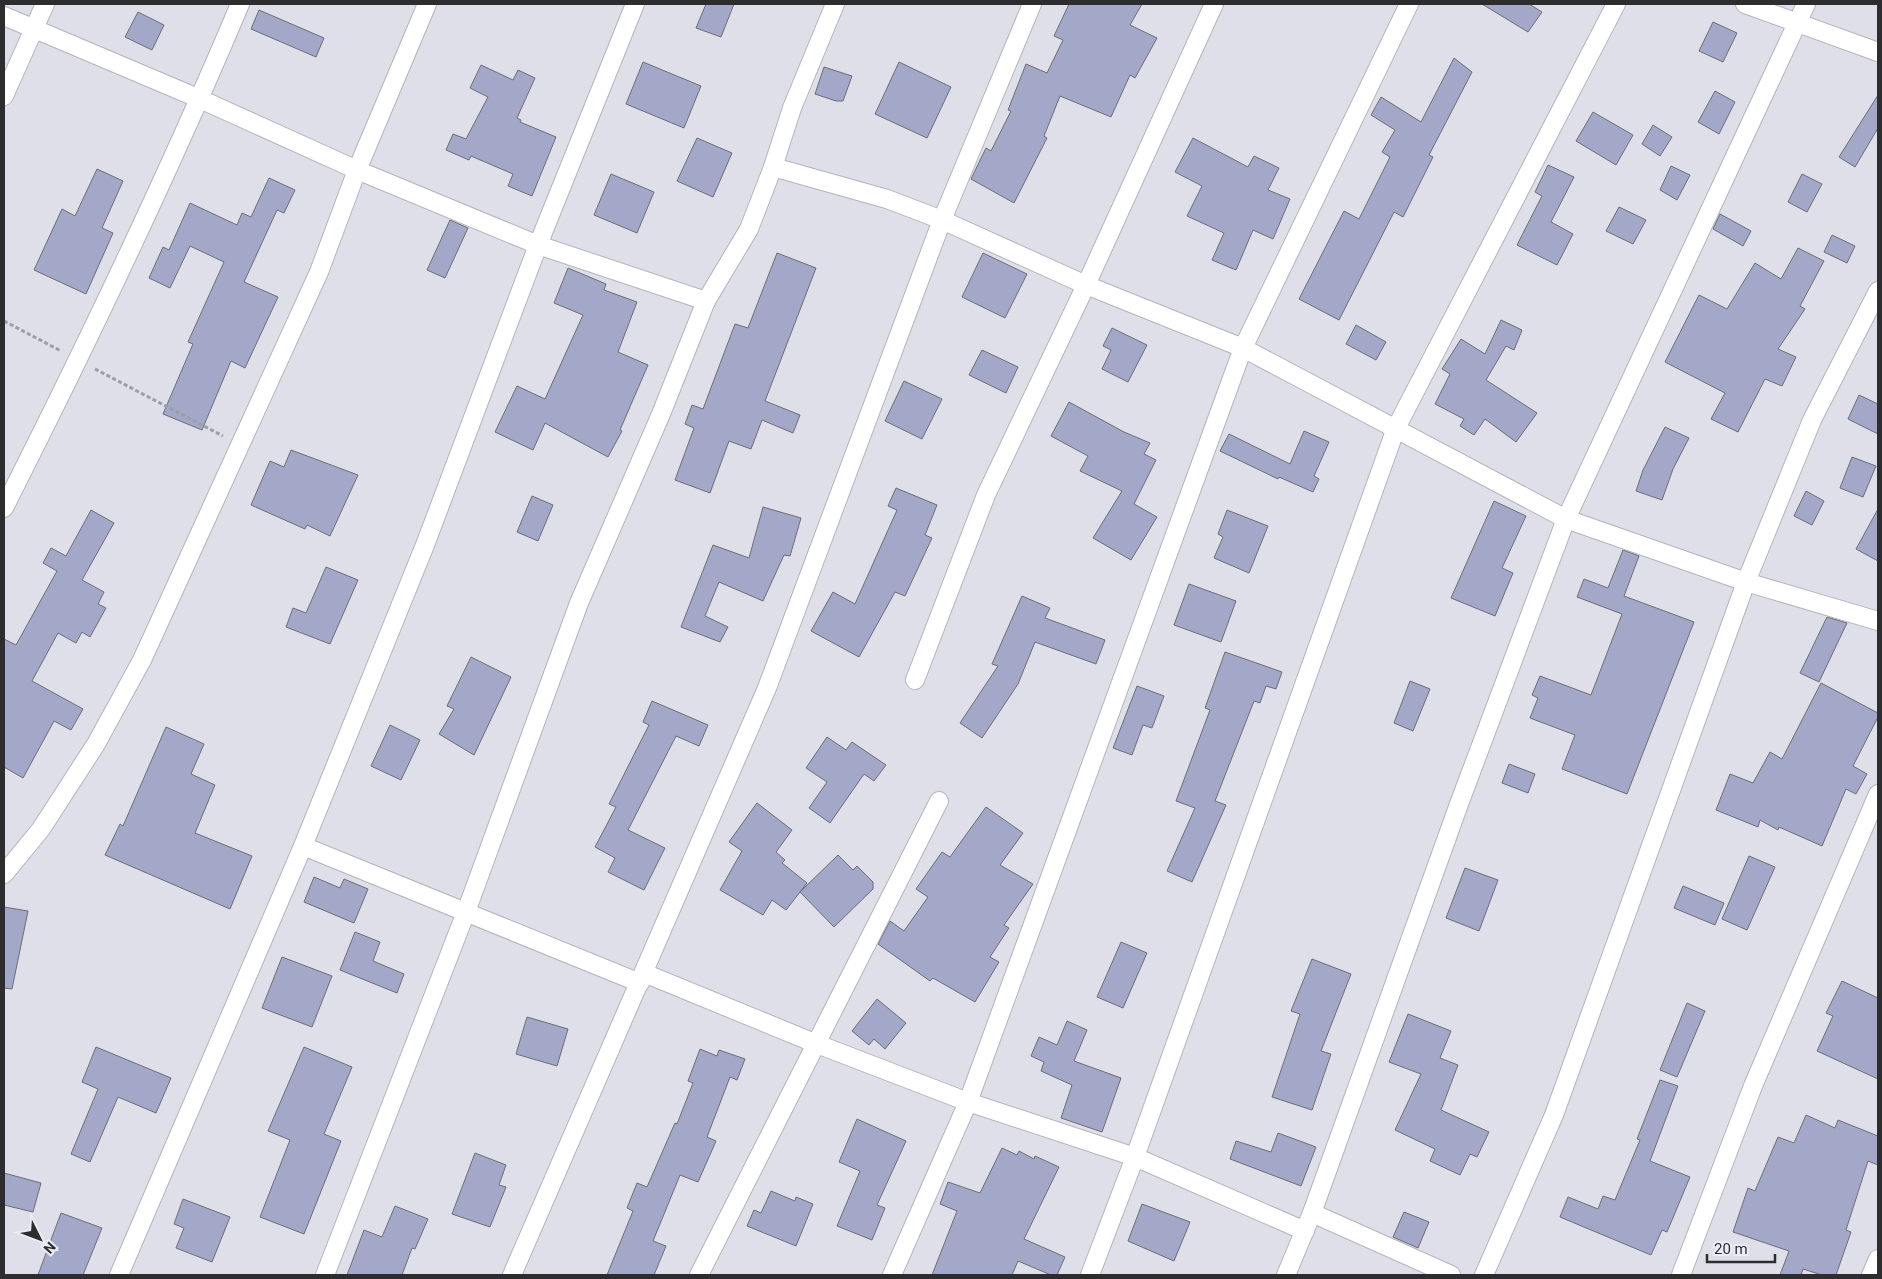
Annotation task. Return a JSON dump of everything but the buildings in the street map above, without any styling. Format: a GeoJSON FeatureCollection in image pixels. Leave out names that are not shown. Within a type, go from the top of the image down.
{"type":"FeatureCollection","features":[{"type":"Feature","properties":{"kind":"street"},"geometry":{"type":"LineString","coordinates":[[4,96],[45,4]]}},
{"type":"Feature","properties":{"kind":"street"},"geometry":{"type":"LineString","coordinates":[[4,508],[79,360],[200,99],[240,4]]}},
{"type":"Feature","properties":{"kind":"street"},"geometry":{"type":"LineString","coordinates":[[4,874],[41,829],[96,744],[142,660],[319,272],[356,170],[427,4]]}},
{"type":"Feature","properties":{"kind":"street"},"geometry":{"type":"LineString","coordinates":[[119,1275],[303,846],[425,545],[538,245],[635,4]]}},
{"type":"Feature","properties":{"kind":"street"},"geometry":{"type":"LineString","coordinates":[[325,1275],[466,912],[579,604],[661,414],[706,301],[749,229],[773,167],[792,108],[835,4]]}},
{"type":"Feature","properties":{"kind":"street"},"geometry":{"type":"LineString","coordinates":[[512,1275],[767,688],[942,220],[1032,4]]}},
{"type":"Feature","properties":{"kind":"street"},"geometry":{"type":"LineString","coordinates":[[915,680],[986,495],[1086,284],[1214,4]]}},
{"type":"Feature","properties":{"kind":"street"},"geometry":{"type":"LineString","coordinates":[[892,1275],[968,1102],[1243,348],[1409,4]]}},
{"type":"Feature","properties":{"kind":"street"},"geometry":{"type":"LineString","coordinates":[[1090,1275],[1136,1156],[1396,428],[1616,4]]}},
{"type":"Feature","properties":{"kind":"street"},"geometry":{"type":"LineString","coordinates":[[1745,4],[1878,52]]}},
{"type":"Feature","properties":{"kind":"street"},"geometry":{"type":"LineString","coordinates":[[1286,1275],[1312,1213],[1459,804],[1566,519],[1806,4]]}},
{"type":"Feature","properties":{"kind":"street"},"geometry":{"type":"LineString","coordinates":[[4,16],[200,99],[356,170],[538,245],[706,301]]}},
{"type":"Feature","properties":{"kind":"street"},"geometry":{"type":"LineString","coordinates":[[773,167],[887,199],[942,220],[1086,284],[1243,348],[1566,519],[1746,582],[1878,622]]}},
{"type":"Feature","properties":{"kind":"street"},"geometry":{"type":"LineString","coordinates":[[1484,1275],[1554,1115],[1746,582],[1812,420],[1878,291]]}},
{"type":"Feature","properties":{"kind":"street"},"geometry":{"type":"LineString","coordinates":[[1681,1275],[1753,1086],[1878,794]]}},
{"type":"Feature","properties":{"kind":"street"},"geometry":{"type":"LineString","coordinates":[[699,1275],[939,801]]}},
{"type":"Feature","properties":{"kind":"street"},"geometry":{"type":"LineString","coordinates":[[303,846],[466,912],[968,1102],[1136,1156],[1305,1231]]}},
{"type":"Feature","properties":{"kind":"street"},"geometry":{"type":"LineString","coordinates":[[1312,1213],[1452,1275]]}},
{"type":"Feature","properties":{"kind":"street"},"geometry":{"type":"LineString","coordinates":[[1871,1275],[1878,1259]]}},
{"type":"Feature","properties":{"kind":"path"},"geometry":{"type":"LineString","coordinates":[[4,321],[239,444]]}}]}
